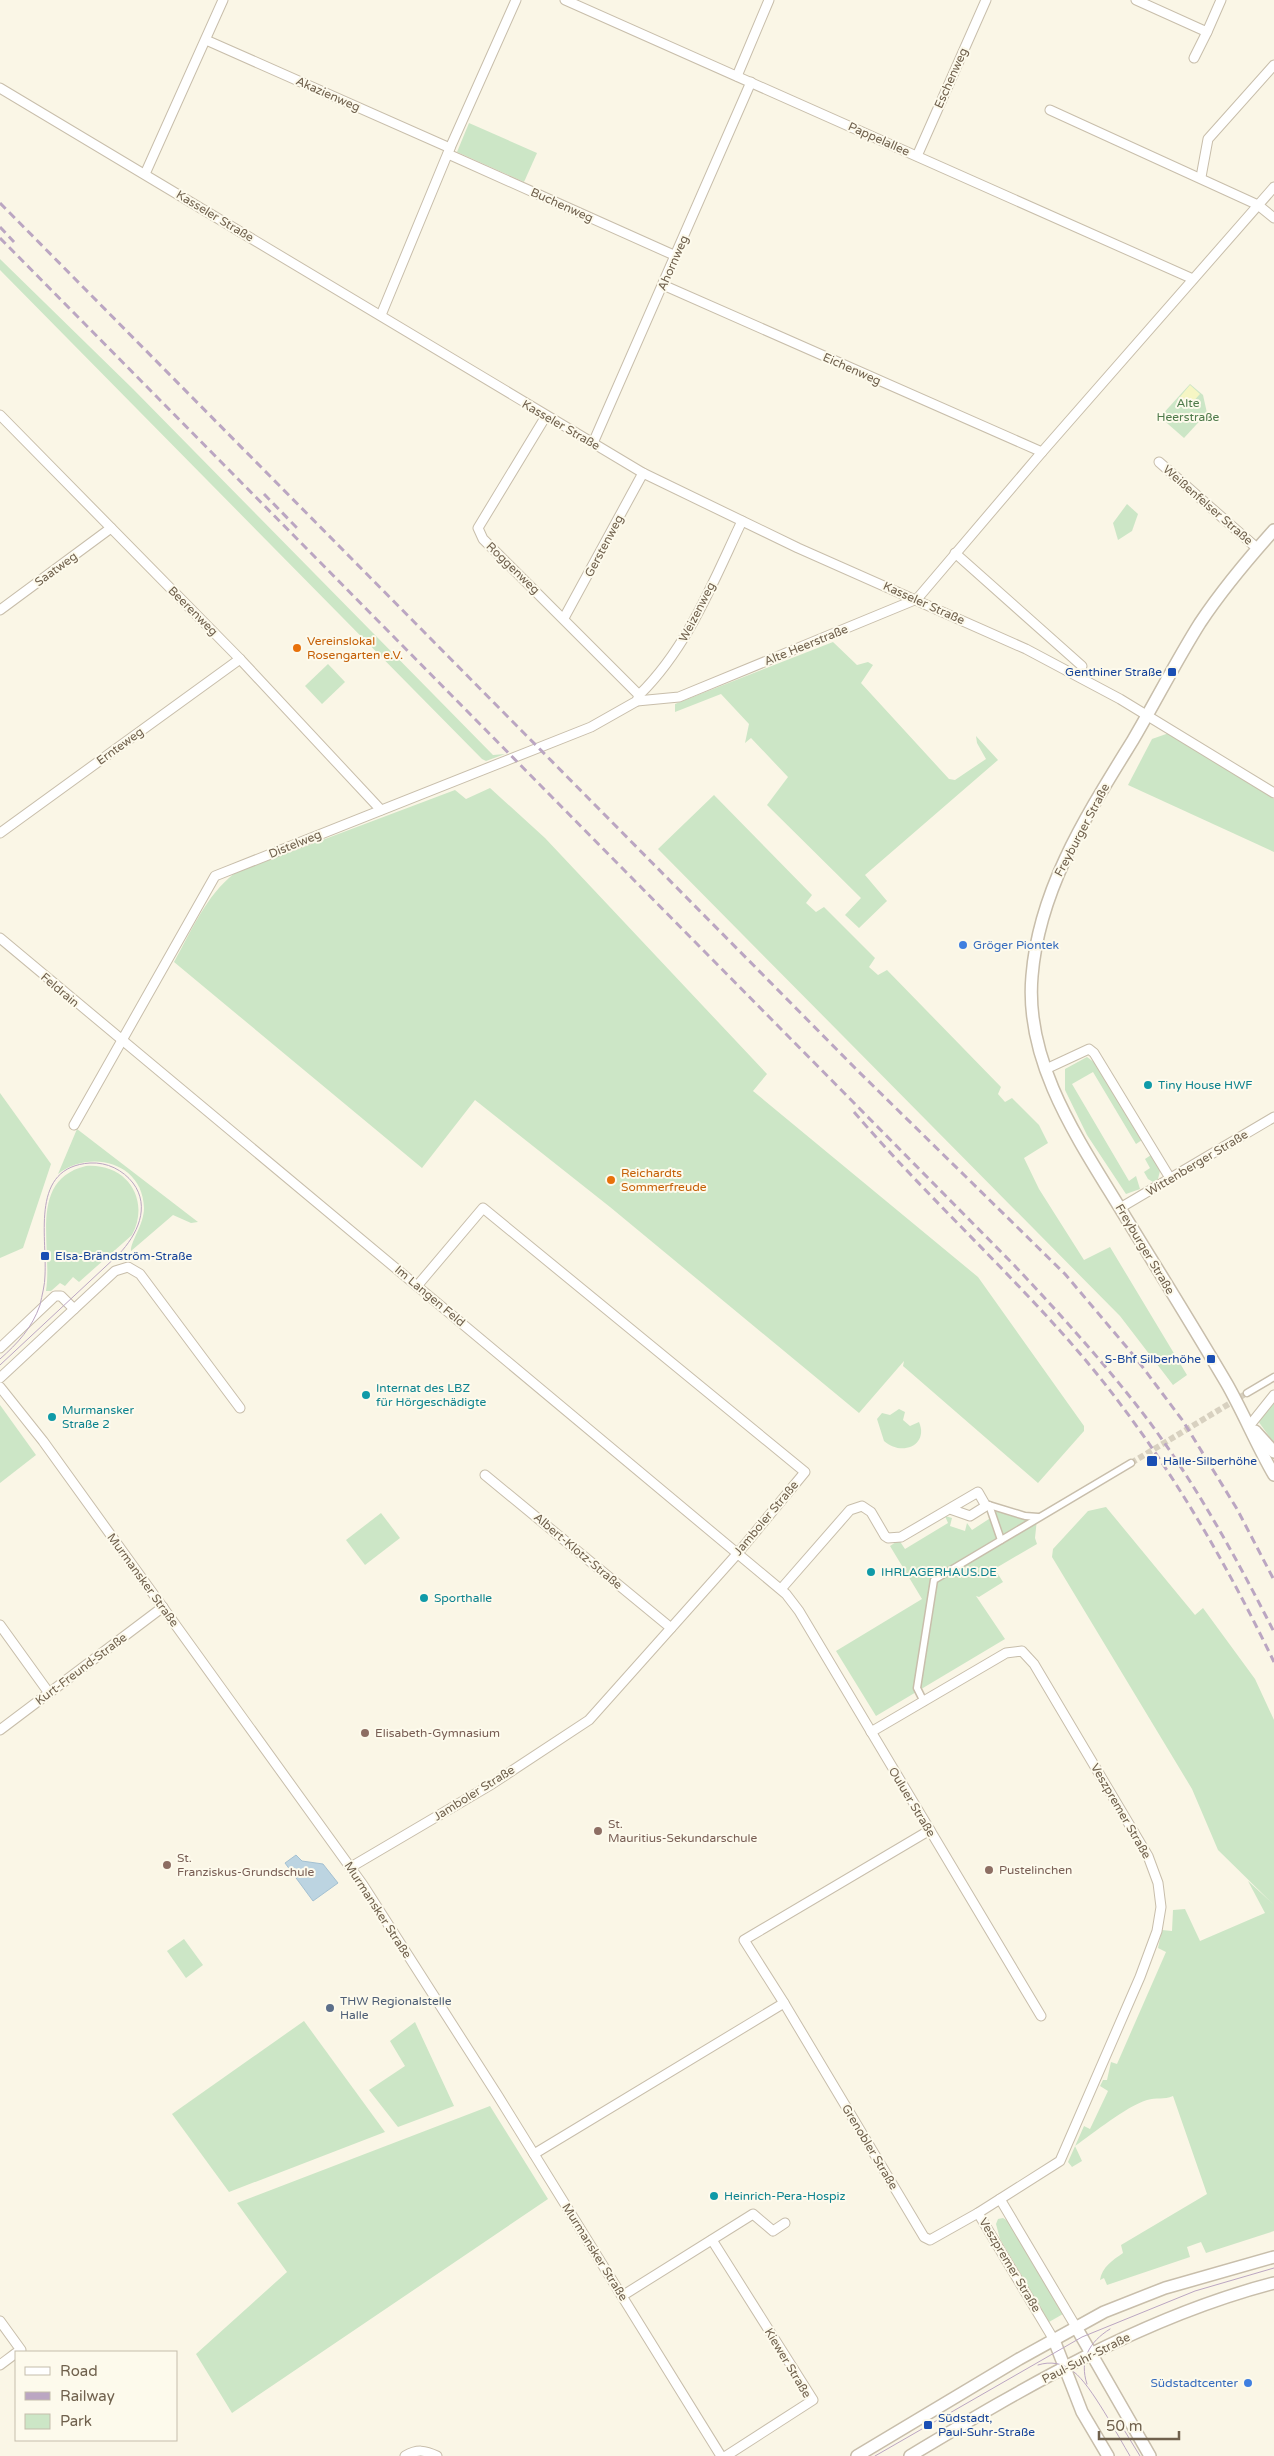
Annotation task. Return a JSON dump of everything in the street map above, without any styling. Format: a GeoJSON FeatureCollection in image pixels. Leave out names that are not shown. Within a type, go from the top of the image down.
{"type":"FeatureCollection","features":[{"type":"Feature","properties":{"kind":"street"},"geometry":{"type":"LineString","coordinates":[[145,174],[223,0]]}},
{"type":"Feature","properties":{"kind":"street"},"geometry":{"type":"LineString","coordinates":[[380,315],[449,151],[516,0]]}},
{"type":"Feature","properties":{"kind":"street","name":"Pappelallee"},"geometry":{"type":"LineString","coordinates":[[565,0],[1193,279]]}},
{"type":"Feature","properties":{"kind":"street"},"geometry":{"type":"LineString","coordinates":[[736,76],[769,0]]}},
{"type":"Feature","properties":{"kind":"street","name":"Eschenweg"},"geometry":{"type":"LineString","coordinates":[[917,156],[986,0]]}},
{"type":"Feature","properties":{"kind":"street"},"geometry":{"type":"LineString","coordinates":[[1136,0],[1207,32]]}},
{"type":"Feature","properties":{"kind":"street"},"geometry":{"type":"LineString","coordinates":[[1194,58],[1221,0]]}},
{"type":"Feature","properties":{"kind":"street","name":"Akazienweg"},"geometry":{"type":"LineString","coordinates":[[206,40],[449,151]]}},
{"type":"Feature","properties":{"kind":"street"},"geometry":{"type":"LineString","coordinates":[[1201,177],[1208,139],[1274,65]]}},
{"type":"Feature","properties":{"kind":"street","name":"Ahornweg"},"geometry":{"type":"LineString","coordinates":[[593,443],[751,82]]}},
{"type":"Feature","properties":{"kind":"street","name":"Kasseler Straße"},"geometry":{"type":"LineString","coordinates":[[0,88],[643,473],[742,521],[1026,649],[1120,699],[1147,716]]}},
{"type":"Feature","properties":{"kind":"street"},"geometry":{"type":"LineString","coordinates":[[1050,110],[1258,204],[1274,218]]}},
{"type":"Feature","properties":{"kind":"street","name":"Buchenweg"},"geometry":{"type":"LineString","coordinates":[[449,151],[676,256]]}},
{"type":"Feature","properties":{"kind":"street","name":"Alte Heerstraße"},"geometry":{"type":"LineString","coordinates":[[638,698],[679,697],[917,599],[1042,452],[1274,187]]}},
{"type":"Feature","properties":{"kind":"street","name":"Eichenweg"},"geometry":{"type":"LineString","coordinates":[[663,285],[1042,452]]}},
{"type":"Feature","properties":{"kind":"street","name":"Beerenweg"},"geometry":{"type":"LineString","coordinates":[[0,415],[240,659],[381,810]]}},
{"type":"Feature","properties":{"kind":"street","name":"Roggenweg"},"geometry":{"type":"LineString","coordinates":[[546,416],[478,528],[483,539],[564,618],[638,698]]}},
{"type":"Feature","properties":{"kind":"street","name":"Weißenfelser Straße"},"geometry":{"type":"LineString","coordinates":[[1159,462],[1258,549]]}},
{"type":"Feature","properties":{"kind":"street","name":"Gerstenweg"},"geometry":{"type":"LineString","coordinates":[[564,618],[643,473]]}},
{"type":"Feature","properties":{"kind":"street","name":"Weizenweg"},"geometry":{"type":"LineString","coordinates":[[638,698],[668,662],[690,628],[742,521]]}},
{"type":"Feature","properties":{"kind":"street","name":"Saatweg"},"geometry":{"type":"LineString","coordinates":[[0,610],[111,528]]}},
{"type":"Feature","properties":{"kind":"street","name":"Weißenfelser Straße"},"geometry":{"type":"LineString","coordinates":[[1147,716],[1200,623],[1274,530]]}},
{"type":"Feature","properties":{"kind":"street"},"geometry":{"type":"LineString","coordinates":[[955,553],[1082,666]]}},
{"type":"Feature","properties":{"kind":"street","name":"Ernteweg"},"geometry":{"type":"LineString","coordinates":[[0,833],[240,659]]}},
{"type":"Feature","properties":{"kind":"street","name":"Distelweg"},"geometry":{"type":"LineString","coordinates":[[74,1125],[215,876],[591,727],[638,698]]}},
{"type":"Feature","properties":{"kind":"street"},"geometry":{"type":"LineString","coordinates":[[1147,716],[1274,793]]}},
{"type":"Feature","properties":{"kind":"street","name":"Freyburger Straße"},"geometry":{"type":"LineString","coordinates":[[1147,716],[1077,835],[1051,889],[1042,918],[1034,959],[1032,999],[1034,1022],[1046,1069],[1055,1093],[1073,1129],[1250,1425],[1274,1475]]}},
{"type":"Feature","properties":{"kind":"street","name":"Feldrain"},"geometry":{"type":"LineString","coordinates":[[0,938],[121,1041]]}},
{"type":"Feature","properties":{"kind":"street","name":"Im Langen Feld"},"geometry":{"type":"LineString","coordinates":[[121,1041],[738,1553]]}},
{"type":"Feature","properties":{"kind":"street"},"geometry":{"type":"LineString","coordinates":[[1046,1069],[1089,1049],[1094,1053],[1170,1178]]}},
{"type":"Feature","properties":{"kind":"street","name":"Wittenberger Straße"},"geometry":{"type":"LineString","coordinates":[[1120,1208],[1274,1117]]}},
{"type":"Feature","properties":{"kind":"street","name":"Jamboler Straße"},"geometry":{"type":"LineString","coordinates":[[351,1867],[492,1784],[589,1720],[738,1553],[805,1472],[482,1208],[417,1286]]}},
{"type":"Feature","properties":{"kind":"street"},"geometry":{"type":"LineString","coordinates":[[0,1378],[115,1271],[123,1267],[132,1268],[140,1274],[240,1408]]}},
{"type":"Feature","properties":{"kind":"street"},"geometry":{"type":"LineString","coordinates":[[0,1348],[56,1296],[61,1296],[74,1309]]}},
{"type":"Feature","properties":{"kind":"street"},"geometry":{"type":"LineString","coordinates":[[1247,1393],[1271,1375]]}},
{"type":"Feature","properties":{"kind":"street","name":"Murmansker Straße"},"geometry":{"type":"LineString","coordinates":[[0,1387],[42,1441],[351,1867],[534,2154],[721,2456]]}},
{"type":"Feature","properties":{"kind":"street"},"geometry":{"type":"LineString","coordinates":[[1250,1425],[1274,1395]]}},
{"type":"Feature","properties":{"kind":"street","name":"Freyburger Straße"},"geometry":{"type":"LineString","coordinates":[[1250,1425],[1274,1452]]}},
{"type":"Feature","properties":{"kind":"street"},"geometry":{"type":"LineString","coordinates":[[924,1702],[917,1688],[934,1580],[1131,1463]]}},
{"type":"Feature","properties":{"kind":"street","name":"Albert-Klotz-Straße"},"geometry":{"type":"LineString","coordinates":[[485,1475],[671,1628]]}},
{"type":"Feature","properties":{"kind":"street"},"geometry":{"type":"LineString","coordinates":[[1001,1540],[989,1505],[1026,1516],[1038,1517]]}},
{"type":"Feature","properties":{"kind":"street"},"geometry":{"type":"LineString","coordinates":[[781,1589],[850,1510],[862,1506],[868,1509],[885,1536],[894,1538],[902,1537],[950,1509]]}},
{"type":"Feature","properties":{"kind":"street","name":"Ouluer Straße"},"geometry":{"type":"LineString","coordinates":[[738,1553],[781,1589],[799,1611],[1041,2016]]}},
{"type":"Feature","properties":{"kind":"street","name":"Kurt-Freund-Straße"},"geometry":{"type":"LineString","coordinates":[[0,1730],[163,1607]]}},
{"type":"Feature","properties":{"kind":"street"},"geometry":{"type":"LineString","coordinates":[[0,1625],[49,1693]]}},
{"type":"Feature","properties":{"kind":"street","name":"Veszpremer Straße"},"geometry":{"type":"LineString","coordinates":[[871,1732],[1006,1653],[1022,1651],[1034,1664],[1144,1849],[1158,1883],[1161,1907],[1157,1931],[1140,1977],[1060,2161],[978,2213],[1054,2340]]}},
{"type":"Feature","properties":{"kind":"street","name":"Grenobler Straße"},"geometry":{"type":"LineString","coordinates":[[930,1830],[744,1940],[924,2237],[930,2240],[936,2238],[978,2213]]}},
{"type":"Feature","properties":{"kind":"street"},"geometry":{"type":"LineString","coordinates":[[534,2154],[784,2004]]}},
{"type":"Feature","properties":{"kind":"street","name":"Veszpremer Straße"},"geometry":{"type":"LineString","coordinates":[[1000,2200],[1076,2327]]}},
{"type":"Feature","properties":{"kind":"street"},"geometry":{"type":"LineString","coordinates":[[622,2296],[753,2214],[773,2231],[785,2223]]}},
{"type":"Feature","properties":{"kind":"street","name":"Kiewer Straße"},"geometry":{"type":"LineString","coordinates":[[712,2240],[813,2400],[726,2456]]}},
{"type":"Feature","properties":{"kind":"street"},"geometry":{"type":"LineString","coordinates":[[857,2456],[1104,2312],[1157,2291],[1274,2257]]}},
{"type":"Feature","properties":{"kind":"street","name":"Paul-Suhr-Straße"},"geometry":{"type":"LineString","coordinates":[[910,2456],[1066,2367],[1163,2319],[1199,2305],[1274,2283]]}},
{"type":"Feature","properties":{"kind":"street"},"geometry":{"type":"LineString","coordinates":[[0,2321],[21,2350],[20,2351]]}},
{"type":"Feature","properties":{"kind":"street"},"geometry":{"type":"LineString","coordinates":[[1076,2327],[1150,2456]]}},
{"type":"Feature","properties":{"kind":"street"},"geometry":{"type":"LineString","coordinates":[[1054,2340],[1082,2412],[1108,2456]]}},
{"type":"Feature","properties":{"kind":"street"},"geometry":{"type":"LineString","coordinates":[[0,2365],[15,2354]]}},
{"type":"Feature","properties":{"kind":"street"},"geometry":{"type":"LineString","coordinates":[[409,2454],[427,2450],[437,2456]]}},
{"type":"Feature","properties":{"kind":"green space"},"geometry":{"type":"Polygon","coordinates":[[[469,123],[537,153],[524,182],[457,152],[469,123]]]}},
{"type":"Feature","properties":{"kind":"green space"},"geometry":{"type":"Polygon","coordinates":[[[0,259],[133,389],[493,755],[505,754],[486,761],[482,759],[0,270],[0,259]]]}},
{"type":"Feature","properties":{"kind":"green space","name":"Alte Heerstraße"},"geometry":{"type":"Polygon","coordinates":[[[1190,384],[1203,395],[1207,413],[1184,438],[1160,417],[1190,384]]]}},
{"type":"Feature","properties":{"kind":"green space"},"geometry":{"type":"Polygon","coordinates":[[[1127,504],[1138,514],[1132,531],[1118,540],[1113,523],[1127,504]]]}},
{"type":"Feature","properties":{"kind":"green space"},"geometry":{"type":"Polygon","coordinates":[[[833,642],[857,665],[868,662],[873,665],[861,683],[949,779],[955,780],[986,759],[977,743],[976,736],[998,760],[865,875],[887,901],[859,928],[845,915],[861,898],[767,805],[788,777],[751,738],[745,743],[749,724],[721,694],[675,712],[675,704],[833,642]]]}},
{"type":"Feature","properties":{"kind":"green space"},"geometry":{"type":"Polygon","coordinates":[[[328,664],[345,682],[322,704],[305,686],[328,664]]]}},
{"type":"Feature","properties":{"kind":"green space"},"geometry":{"type":"Polygon","coordinates":[[[1169,733],[1274,799],[1274,852],[1128,785],[1152,739],[1169,733]]]}},
{"type":"Feature","properties":{"kind":"green space"},"geometry":{"type":"Polygon","coordinates":[[[490,788],[545,838],[767,1074],[753,1091],[978,1277],[1084,1426],[1084,1431],[1038,1483],[903,1366],[904,1361],[859,1413],[610,1207],[475,1100],[422,1168],[174,962],[207,903],[235,873],[455,790],[466,799],[490,788]]]}},
{"type":"Feature","properties":{"kind":"green space"},"geometry":{"type":"Polygon","coordinates":[[[714,795],[812,895],[806,903],[816,912],[824,907],[875,958],[869,967],[878,975],[887,970],[1001,1087],[998,1094],[1005,1102],[1012,1098],[1039,1125],[1048,1143],[1024,1158],[1039,1189],[1084,1260],[1110,1247],[1187,1375],[1173,1385],[1120,1316],[658,849],[714,795]]]}},
{"type":"Feature","properties":{"kind":"green space"},"geometry":{"type":"Polygon","coordinates":[[[1087,1057],[1095,1063],[1142,1140],[1136,1144],[1093,1072],[1072,1084],[1129,1181],[1136,1176],[1140,1189],[1126,1194],[1087,1135],[1065,1090],[1065,1069],[1087,1057]]]}},
{"type":"Feature","properties":{"kind":"green space"},"geometry":{"type":"Polygon","coordinates":[[[0,1093],[51,1164],[23,1248],[0,1258],[0,1093]]]}},
{"type":"Feature","properties":{"kind":"green space"},"geometry":{"type":"Polygon","coordinates":[[[77,1129],[198,1222],[191,1223],[173,1215],[131,1251],[142,1221],[144,1208],[141,1192],[135,1180],[125,1170],[113,1164],[99,1162],[85,1162],[71,1166],[58,1174],[77,1129]]]}},
{"type":"Feature","properties":{"kind":"green space"},"geometry":{"type":"Polygon","coordinates":[[[1151,1155],[1160,1171],[1158,1179],[1153,1182],[1148,1179],[1144,1172],[1150,1168],[1145,1159],[1151,1155]]]}},
{"type":"Feature","properties":{"kind":"green space"},"geometry":{"type":"Polygon","coordinates":[[[86,1166],[113,1170],[123,1177],[131,1186],[136,1197],[138,1209],[137,1222],[132,1235],[79,1282],[73,1277],[65,1286],[60,1283],[51,1291],[46,1291],[46,1217],[49,1200],[56,1185],[68,1174],[86,1166]]]}},
{"type":"Feature","properties":{"kind":"green space"},"geometry":{"type":"Polygon","coordinates":[[[1274,1402],[1274,1443],[1258,1421],[1274,1402]]]}},
{"type":"Feature","properties":{"kind":"green space"},"geometry":{"type":"Polygon","coordinates":[[[0,1405],[36,1455],[0,1483],[0,1405]]]}},
{"type":"Feature","properties":{"kind":"green space"},"geometry":{"type":"Polygon","coordinates":[[[899,1409],[905,1412],[903,1420],[910,1426],[919,1422],[921,1430],[917,1442],[906,1448],[891,1446],[884,1441],[877,1419],[882,1413],[890,1415],[899,1409]]]}},
{"type":"Feature","properties":{"kind":"green space"},"geometry":{"type":"Polygon","coordinates":[[[995,1507],[1037,1519],[1035,1538],[1037,1544],[996,1568],[993,1566],[1003,1582],[979,1597],[976,1596],[1005,1639],[876,1716],[836,1651],[922,1599],[890,1546],[899,1540],[905,1549],[948,1523],[945,1516],[952,1518],[950,1526],[965,1531],[967,1523],[972,1530],[992,1517],[989,1511],[995,1507]]]}},
{"type":"Feature","properties":{"kind":"green space"},"geometry":{"type":"Polygon","coordinates":[[[1106,1507],[1195,1615],[1203,1608],[1255,1679],[1274,1720],[1274,2231],[1206,2253],[1201,2242],[1187,2247],[1190,2257],[1107,2285],[1104,2278],[1100,2280],[1101,2275],[1108,2264],[1123,2253],[1121,2245],[1207,2194],[1173,2096],[1150,2099],[1138,2103],[1075,2146],[1084,2126],[1090,2129],[1108,2091],[1100,2086],[1103,2080],[1107,2080],[1111,2062],[1117,2064],[1166,1952],[1158,1948],[1162,1930],[1172,1931],[1173,1910],[1185,1909],[1200,1941],[1265,1913],[1248,1881],[1273,1904],[1218,1850],[1192,1789],[1052,1557],[1053,1549],[1088,1511],[1106,1507]]]}},
{"type":"Feature","properties":{"kind":"green space"},"geometry":{"type":"Polygon","coordinates":[[[381,1513],[400,1538],[365,1565],[346,1540],[381,1513]]]}},
{"type":"Feature","properties":{"kind":"green space"},"geometry":{"type":"Polygon","coordinates":[[[184,1939],[203,1965],[186,1978],[167,1951],[184,1939]]]}},
{"type":"Feature","properties":{"kind":"green space"},"geometry":{"type":"Polygon","coordinates":[[[304,2021],[385,2132],[229,2192],[172,2114],[304,2021]]]}},
{"type":"Feature","properties":{"kind":"green space"},"geometry":{"type":"Polygon","coordinates":[[[415,2022],[454,2106],[398,2127],[369,2090],[405,2066],[390,2041],[415,2022]]]}},
{"type":"Feature","properties":{"kind":"green space"},"geometry":{"type":"Polygon","coordinates":[[[490,2106],[548,2199],[232,2413],[196,2354],[287,2272],[237,2203],[490,2106]]]}},
{"type":"Feature","properties":{"kind":"green space"},"geometry":{"type":"Polygon","coordinates":[[[1075,2146],[1082,2161],[1072,2167],[1068,2162],[1075,2146]]]}},
{"type":"Feature","properties":{"kind":"green space"},"geometry":{"type":"Polygon","coordinates":[[[1003,2218],[1008,2221],[1063,2314],[1049,2322],[1000,2239],[996,2224],[998,2219],[1003,2218]]]}},
{"type":"Feature","properties":{"kind":"sand"},"geometry":{"type":"Polygon","coordinates":[[[1190,385],[1200,394],[1188,407],[1179,398],[1190,385]]]}},
{"type":"Feature","properties":{"kind":"water"},"geometry":{"type":"Polygon","coordinates":[[[296,1855],[302,1861],[323,1864],[338,1883],[313,1901],[285,1863],[296,1855]]]}},
{"type":"Feature","properties":{"kind":"tunnel"},"geometry":{"type":"LineString","coordinates":[[1131,1463],[1247,1393]]}},
{"type":"Feature","properties":{"kind":"tram line"},"geometry":{"type":"LineString","coordinates":[[0,1359],[24,1335],[40,1305],[45,1279],[44,1223],[46,1206],[50,1190],[58,1177],[71,1167],[90,1163],[108,1165],[119,1171],[133,1183],[141,1202],[140,1220],[136,1230],[119,1254],[0,1365]]}},
{"type":"Feature","properties":{"kind":"tram line"},"geometry":{"type":"LineString","coordinates":[[875,2456],[1082,2337],[1195,2291],[1274,2268]]}},
{"type":"Feature","properties":{"kind":"tram line"},"geometry":{"type":"LineString","coordinates":[[1087,2384],[1084,2367],[1085,2359],[1091,2346],[1110,2329]]}},
{"type":"Feature","properties":{"kind":"tram line"},"geometry":{"type":"LineString","coordinates":[[1038,2365],[1047,2363],[1061,2365],[1070,2369],[1081,2379],[1104,2411],[1130,2456]]}},
{"type":"Feature","properties":{"kind":"tram line"},"geometry":{"type":"LineString","coordinates":[[1118,2420],[1140,2456]]}},
{"type":"Feature","properties":{"kind":"railway"},"geometry":{"type":"LineString","coordinates":[[0,203],[858,1071],[1065,1274],[1135,1357],[1183,1421],[1237,1509],[1274,1580]]}},
{"type":"Feature","properties":{"kind":"railway"},"geometry":{"type":"LineString","coordinates":[[0,227],[14,242]]}},
{"type":"Feature","properties":{"kind":"railway"},"geometry":{"type":"LineString","coordinates":[[0,238],[1014,1265],[1049,1303],[1116,1380],[1166,1445],[1216,1523],[1274,1632]]}},
{"type":"Feature","properties":{"kind":"railway"},"geometry":{"type":"LineString","coordinates":[[264,494],[300,531]]}},
{"type":"Feature","properties":{"kind":"railway"},"geometry":{"type":"LineString","coordinates":[[854,1112],[1062,1333],[1124,1409],[1153,1449],[1205,1532],[1274,1662]]}},
{"type":"Feature","properties":{"kind":"place","name":"Vereinslokal Rosengarten e.V."},"geometry":{"type":"Point","coordinates":[297,648]}},
{"type":"Feature","properties":{"kind":"place","name":"Genthiner Straße"},"geometry":{"type":"Point","coordinates":[1172,672]}},
{"type":"Feature","properties":{"kind":"place","name":"Gröger Piontek"},"geometry":{"type":"Point","coordinates":[963,945]}},
{"type":"Feature","properties":{"kind":"place","name":"Tiny House HWF"},"geometry":{"type":"Point","coordinates":[1148,1085]}},
{"type":"Feature","properties":{"kind":"place","name":"Reichardts Sommerfreude"},"geometry":{"type":"Point","coordinates":[611,1180]}},
{"type":"Feature","properties":{"kind":"place","name":"Elsa-Brändström-Straße"},"geometry":{"type":"Point","coordinates":[45,1256]}},
{"type":"Feature","properties":{"kind":"place","name":"S-Bhf Silberhöhe"},"geometry":{"type":"Point","coordinates":[1211,1359]}},
{"type":"Feature","properties":{"kind":"place","name":"Internat des LBZ für Hörgeschädigte"},"geometry":{"type":"Point","coordinates":[366,1395]}},
{"type":"Feature","properties":{"kind":"place","name":"Murmansker Straße 2"},"geometry":{"type":"Point","coordinates":[52,1417]}},
{"type":"Feature","properties":{"kind":"place","name":"Halle-Silberhöhe"},"geometry":{"type":"Point","coordinates":[1152,1461]}},
{"type":"Feature","properties":{"kind":"place","name":"IHRLAGERHAUS.DE"},"geometry":{"type":"Point","coordinates":[871,1572]}},
{"type":"Feature","properties":{"kind":"place","name":"Sporthalle"},"geometry":{"type":"Point","coordinates":[424,1598]}},
{"type":"Feature","properties":{"kind":"place","name":"Elisabeth-Gymnasium"},"geometry":{"type":"Point","coordinates":[365,1733]}},
{"type":"Feature","properties":{"kind":"place","name":"St. Mauritius-Sekundarschule"},"geometry":{"type":"Point","coordinates":[598,1831]}},
{"type":"Feature","properties":{"kind":"place","name":"St. Franziskus-Grundschule"},"geometry":{"type":"Point","coordinates":[167,1865]}},
{"type":"Feature","properties":{"kind":"place","name":"Pustelinchen"},"geometry":{"type":"Point","coordinates":[989,1870]}},
{"type":"Feature","properties":{"kind":"place","name":"THW Regionalstelle Halle"},"geometry":{"type":"Point","coordinates":[330,2008]}},
{"type":"Feature","properties":{"kind":"place","name":"Heinrich-Pera-Hospiz"},"geometry":{"type":"Point","coordinates":[714,2196]}},
{"type":"Feature","properties":{"kind":"place","name":"Südstadtcenter"},"geometry":{"type":"Point","coordinates":[1248,2383]}},
{"type":"Feature","properties":{"kind":"place","name":"Südstadt, Paul-Suhr-Straße"},"geometry":{"type":"Point","coordinates":[928,2425]}}]}
